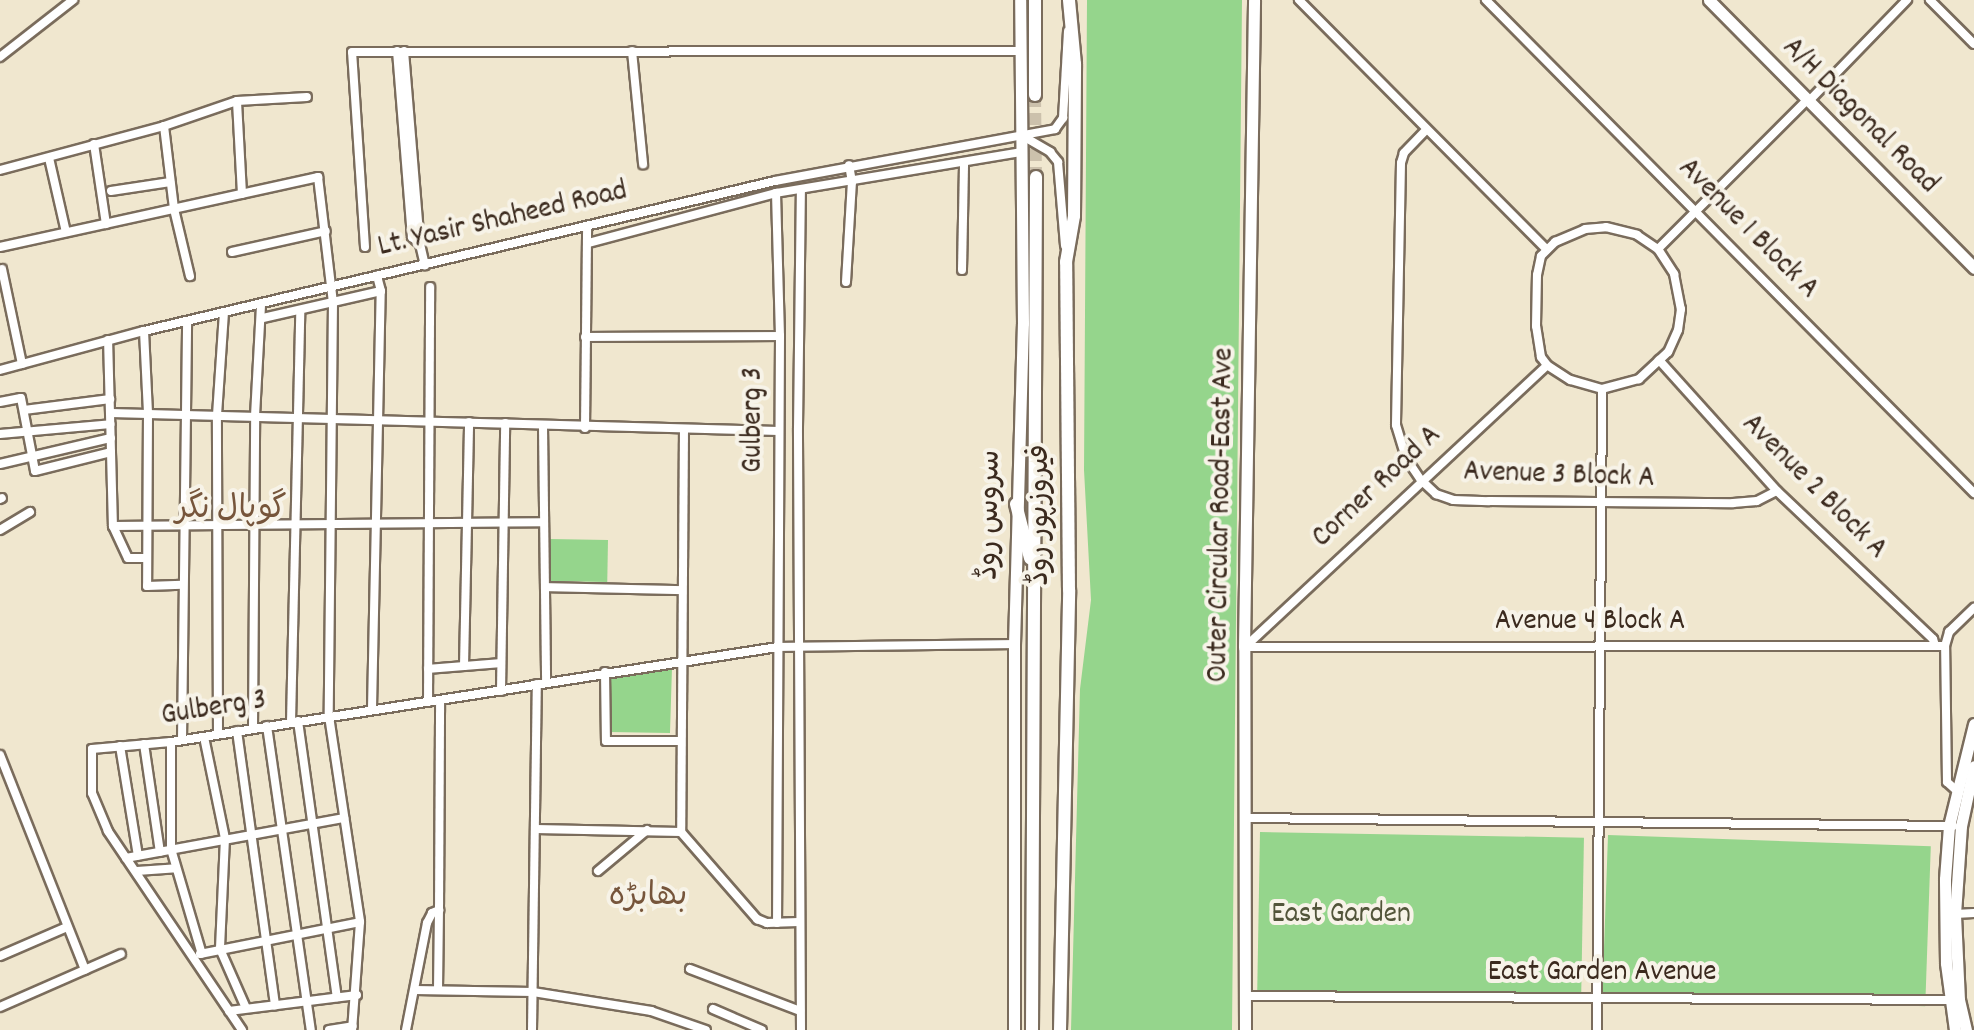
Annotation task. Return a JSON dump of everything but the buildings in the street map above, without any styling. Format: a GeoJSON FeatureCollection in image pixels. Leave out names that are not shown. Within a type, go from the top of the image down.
{"type":"FeatureCollection","features":[{"type":"Feature","properties":{"kind":"main road"},"geometry":{"type":"LineString","coordinates":[[1035,0],[1035,95]]}},
{"type":"Feature","properties":{"kind":"main road","name":"فیروزپور روڈ"},"geometry":{"type":"LineString","coordinates":[[1060,1030],[1069,590],[1066,262],[1074,216],[1075,64],[1069,0]]}},
{"type":"Feature","properties":{"kind":"main road","name":"فیروزپور روڈ"},"geometry":{"type":"LineString","coordinates":[[1032,1030],[1036,177]]}},
{"type":"Feature","properties":{"kind":"main road"},"geometry":{"type":"LineString","coordinates":[[1016,504],[1034,577]]}},
{"type":"Feature","properties":{"kind":"street"},"geometry":{"type":"LineString","coordinates":[[0,57],[73,0]]}},
{"type":"Feature","properties":{"kind":"street","name":"سروس روڈ"},"geometry":{"type":"LineString","coordinates":[[1014,1030],[1014,644],[1023,323],[1020,0]]}},
{"type":"Feature","properties":{"kind":"street","name":"Outer Circular Road-East Ave"},"geometry":{"type":"LineString","coordinates":[[1245,1030],[1244,647],[1254,0]]}},
{"type":"Feature","properties":{"kind":"street"},"geometry":{"type":"LineString","coordinates":[[1299,0],[1546,249]]}},
{"type":"Feature","properties":{"kind":"street","name":"Avenue 1 Block A"},"geometry":{"type":"LineString","coordinates":[[1486,0],[1974,493]]}},
{"type":"Feature","properties":{"kind":"street","name":"A/H Diagonal Road"},"geometry":{"type":"LineString","coordinates":[[1709,0],[1974,268]]}},
{"type":"Feature","properties":{"kind":"street"},"geometry":{"type":"LineString","coordinates":[[1658,249],[1907,0]]}},
{"type":"Feature","properties":{"kind":"street"},"geometry":{"type":"LineString","coordinates":[[1930,0],[1974,44]]}},
{"type":"Feature","properties":{"kind":"street","name":"Lt. Yasir Shaheed Road"},"geometry":{"type":"LineString","coordinates":[[0,370],[144,331],[849,165],[1052,130],[1061,123],[1069,18]]}},
{"type":"Feature","properties":{"kind":"street"},"geometry":{"type":"LineString","coordinates":[[400,51],[412,237],[420,244],[425,265]]}},
{"type":"Feature","properties":{"kind":"street"},"geometry":{"type":"LineString","coordinates":[[632,51],[643,164]]}},
{"type":"Feature","properties":{"kind":"street"},"geometry":{"type":"LineString","coordinates":[[365,247],[352,52],[1020,51]]}},
{"type":"Feature","properties":{"kind":"street"},"geometry":{"type":"LineString","coordinates":[[0,170],[164,126],[237,101],[307,97]]}},
{"type":"Feature","properties":{"kind":"street"},"geometry":{"type":"LineString","coordinates":[[237,101],[242,194]]}},
{"type":"Feature","properties":{"kind":"street"},"geometry":{"type":"LineString","coordinates":[[164,126],[174,209],[190,276]]}},
{"type":"Feature","properties":{"kind":"street","name":"Avenue 3 Block A"},"geometry":{"type":"LineString","coordinates":[[1426,130],[1404,153],[1401,163],[1396,425],[1406,458],[1421,480],[1436,494],[1453,500],[1598,504],[1733,503],[1757,501],[1777,491]]}},
{"type":"Feature","properties":{"kind":"street"},"geometry":{"type":"LineString","coordinates":[[1020,135],[1050,152],[1058,162],[1066,262]]}},
{"type":"Feature","properties":{"kind":"street"},"geometry":{"type":"LineString","coordinates":[[980,158],[983,141]]}},
{"type":"Feature","properties":{"kind":"street"},"geometry":{"type":"LineString","coordinates":[[94,144],[106,224]]}},
{"type":"Feature","properties":{"kind":"street"},"geometry":{"type":"LineString","coordinates":[[945,148],[952,164]]}},
{"type":"Feature","properties":{"kind":"street"},"geometry":{"type":"LineString","coordinates":[[588,243],[776,193],[1020,152]]}},
{"type":"Feature","properties":{"kind":"street"},"geometry":{"type":"LineString","coordinates":[[49,158],[66,232]]}},
{"type":"Feature","properties":{"kind":"street"},"geometry":{"type":"LineString","coordinates":[[962,270],[964,162]]}},
{"type":"Feature","properties":{"kind":"street"},"geometry":{"type":"LineString","coordinates":[[846,282],[852,182],[849,165]]}},
{"type":"Feature","properties":{"kind":"street"},"geometry":{"type":"LineString","coordinates":[[0,247],[318,177],[333,302],[329,716],[360,922],[357,995],[352,1028],[329,1030]]}},
{"type":"Feature","properties":{"kind":"street"},"geometry":{"type":"LineString","coordinates":[[111,191],[170,182]]}},
{"type":"Feature","properties":{"kind":"street"},"geometry":{"type":"LineString","coordinates":[[801,190],[798,645],[801,1030]]}},
{"type":"Feature","properties":{"kind":"street","name":"Gulberg 3"},"geometry":{"type":"LineString","coordinates":[[776,193],[780,336],[777,923]]}},
{"type":"Feature","properties":{"kind":"street"},"geometry":{"type":"LineString","coordinates":[[585,428],[587,226]]}},
{"type":"Feature","properties":{"kind":"street"},"geometry":{"type":"LineString","coordinates":[[1606,227],[1629,232],[1658,249],[1674,274],[1681,309],[1674,342],[1659,360],[1639,379],[1602,389],[1570,380],[1547,365],[1541,357],[1536,326],[1538,266],[1546,249],[1568,234],[1606,227]]}},
{"type":"Feature","properties":{"kind":"street"},"geometry":{"type":"LineString","coordinates":[[232,252],[326,231]]}},
{"type":"Feature","properties":{"kind":"street"},"geometry":{"type":"LineString","coordinates":[[2,269],[22,364]]}},
{"type":"Feature","properties":{"kind":"street"},"geometry":{"type":"LineString","coordinates":[[372,708],[380,419],[381,291],[377,276]]}},
{"type":"Feature","properties":{"kind":"street"},"geometry":{"type":"LineString","coordinates":[[428,702],[430,287]]}},
{"type":"Feature","properties":{"kind":"street"},"geometry":{"type":"LineString","coordinates":[[263,318],[381,291]]}},
{"type":"Feature","properties":{"kind":"street"},"geometry":{"type":"LineString","coordinates":[[253,728],[255,416],[263,318],[261,304]]}},
{"type":"Feature","properties":{"kind":"street"},"geometry":{"type":"LineString","coordinates":[[300,310],[295,721],[313,823],[337,997]]}},
{"type":"Feature","properties":{"kind":"street"},"geometry":{"type":"LineString","coordinates":[[218,734],[217,415],[224,313]]}},
{"type":"Feature","properties":{"kind":"street"},"geometry":{"type":"LineString","coordinates":[[182,740],[182,525],[187,322]]}},
{"type":"Feature","properties":{"kind":"street"},"geometry":{"type":"LineString","coordinates":[[144,331],[148,413],[147,586],[182,585]]}},
{"type":"Feature","properties":{"kind":"street"},"geometry":{"type":"LineString","coordinates":[[585,337],[780,336]]}},
{"type":"Feature","properties":{"kind":"street"},"geometry":{"type":"LineString","coordinates":[[108,340],[113,526],[128,558],[147,558]]}},
{"type":"Feature","properties":{"kind":"street","name":"Avenue 2 Block A"},"geometry":{"type":"LineString","coordinates":[[1659,360],[1777,491],[1940,645]]}},
{"type":"Feature","properties":{"kind":"street","name":"Corner Road A"},"geometry":{"type":"LineString","coordinates":[[1244,647],[1547,365]]}},
{"type":"Feature","properties":{"kind":"street"},"geometry":{"type":"LineString","coordinates":[[1597,1030],[1598,504],[1602,389]]}},
{"type":"Feature","properties":{"kind":"street"},"geometry":{"type":"LineString","coordinates":[[0,402],[21,398],[35,471],[111,452]]}},
{"type":"Feature","properties":{"kind":"street"},"geometry":{"type":"LineString","coordinates":[[24,410],[110,399]]}},
{"type":"Feature","properties":{"kind":"street"},"geometry":{"type":"LineString","coordinates":[[111,413],[779,431]]}},
{"type":"Feature","properties":{"kind":"street"},"geometry":{"type":"LineString","coordinates":[[464,666],[469,422]]}},
{"type":"Feature","properties":{"kind":"street"},"geometry":{"type":"LineString","coordinates":[[501,691],[505,423]]}},
{"type":"Feature","properties":{"kind":"street"},"geometry":{"type":"LineString","coordinates":[[0,434],[111,424]]}},
{"type":"Feature","properties":{"kind":"street"},"geometry":{"type":"LineString","coordinates":[[532,1030],[545,587],[543,427]]}},
{"type":"Feature","properties":{"kind":"street"},"geometry":{"type":"LineString","coordinates":[[684,429],[681,832],[757,919],[777,923],[799,922]]}},
{"type":"Feature","properties":{"kind":"street"},"geometry":{"type":"LineString","coordinates":[[0,464],[111,438]]}},
{"type":"Feature","properties":{"kind":"street"},"geometry":{"type":"LineString","coordinates":[[0,530],[30,512]]}},
{"type":"Feature","properties":{"kind":"street"},"geometry":{"type":"LineString","coordinates":[[113,526],[544,522]]}},
{"type":"Feature","properties":{"kind":"street"},"geometry":{"type":"LineString","coordinates":[[545,587],[682,590]]}},
{"type":"Feature","properties":{"kind":"street"},"geometry":{"type":"LineString","coordinates":[[1956,790],[1947,782],[1940,645],[1974,608]]}},
{"type":"Feature","properties":{"kind":"street"},"geometry":{"type":"LineString","coordinates":[[778,647],[1014,644]]}},
{"type":"Feature","properties":{"kind":"street","name":"Avenue 4 Block A"},"geometry":{"type":"LineString","coordinates":[[1244,647],[1940,645]]}},
{"type":"Feature","properties":{"kind":"street","name":"Gulberg 3"},"geometry":{"type":"LineString","coordinates":[[126,858],[108,831],[92,793],[90,751],[171,742],[372,708],[778,647]]}},
{"type":"Feature","properties":{"kind":"street"},"geometry":{"type":"LineString","coordinates":[[428,669],[501,663]]}},
{"type":"Feature","properties":{"kind":"street"},"geometry":{"type":"LineString","coordinates":[[605,672],[606,741],[681,741]]}},
{"type":"Feature","properties":{"kind":"street"},"geometry":{"type":"LineString","coordinates":[[438,990],[440,700]]}},
{"type":"Feature","properties":{"kind":"street"},"geometry":{"type":"LineString","coordinates":[[1955,1030],[1956,790],[1974,724]]}},
{"type":"Feature","properties":{"kind":"street"},"geometry":{"type":"LineString","coordinates":[[267,726],[311,1030]]}},
{"type":"Feature","properties":{"kind":"street"},"geometry":{"type":"LineString","coordinates":[[237,731],[275,1005]]}},
{"type":"Feature","properties":{"kind":"street"},"geometry":{"type":"LineString","coordinates":[[204,737],[225,838],[220,949],[246,1008]]}},
{"type":"Feature","properties":{"kind":"street"},"geometry":{"type":"LineString","coordinates":[[171,742],[171,849],[202,954]]}},
{"type":"Feature","properties":{"kind":"street"},"geometry":{"type":"LineString","coordinates":[[144,744],[160,852]]}},
{"type":"Feature","properties":{"kind":"street"},"geometry":{"type":"LineString","coordinates":[[120,746],[138,856]]}},
{"type":"Feature","properties":{"kind":"street"},"geometry":{"type":"LineString","coordinates":[[0,755],[85,970]]}},
{"type":"Feature","properties":{"kind":"street"},"geometry":{"type":"LineString","coordinates":[[1966,1030],[1954,1000],[1944,925],[1955,826],[1974,766]]}},
{"type":"Feature","properties":{"kind":"street"},"geometry":{"type":"LineString","coordinates":[[126,858],[344,818]]}},
{"type":"Feature","properties":{"kind":"street"},"geometry":{"type":"LineString","coordinates":[[1246,818],[1955,826]]}},
{"type":"Feature","properties":{"kind":"street"},"geometry":{"type":"LineString","coordinates":[[536,829],[681,832]]}},
{"type":"Feature","properties":{"kind":"street"},"geometry":{"type":"LineString","coordinates":[[598,871],[648,829]]}},
{"type":"Feature","properties":{"kind":"street"},"geometry":{"type":"LineString","coordinates":[[126,858],[242,1030]]}},
{"type":"Feature","properties":{"kind":"street"},"geometry":{"type":"LineString","coordinates":[[137,871],[176,868]]}},
{"type":"Feature","properties":{"kind":"street"},"geometry":{"type":"LineString","coordinates":[[406,1030],[427,923],[432,913],[439,910]]}},
{"type":"Feature","properties":{"kind":"street"},"geometry":{"type":"LineString","coordinates":[[1955,914],[1974,913]]}},
{"type":"Feature","properties":{"kind":"street"},"geometry":{"type":"LineString","coordinates":[[192,957],[360,922]]}},
{"type":"Feature","properties":{"kind":"street"},"geometry":{"type":"LineString","coordinates":[[0,956],[67,927]]}},
{"type":"Feature","properties":{"kind":"street"},"geometry":{"type":"LineString","coordinates":[[0,1007],[121,954]]}},
{"type":"Feature","properties":{"kind":"street"},"geometry":{"type":"LineString","coordinates":[[690,969],[800,1011]]}},
{"type":"Feature","properties":{"kind":"street"},"geometry":{"type":"LineString","coordinates":[[415,990],[533,992],[651,1011],[706,1030]]}},
{"type":"Feature","properties":{"kind":"street"},"geometry":{"type":"LineString","coordinates":[[229,1011],[357,995]]}},
{"type":"Feature","properties":{"kind":"street","name":"East Garden Avenue"},"geometry":{"type":"LineString","coordinates":[[1244,996],[1954,1000]]}},
{"type":"Feature","properties":{"kind":"street"},"geometry":{"type":"LineString","coordinates":[[713,1009],[762,1030]]}},
{"type":"Feature","properties":{"kind":"green space"},"geometry":{"type":"Polygon","coordinates":[[[1087,0],[1242,0],[1232,1030],[1071,1030],[1080,689],[1091,600],[1084,470],[1087,0]]]}},
{"type":"Feature","properties":{"kind":"green space"},"geometry":{"type":"Polygon","coordinates":[[[550,539],[608,540],[607,582],[549,581],[550,539]]]}},
{"type":"Feature","properties":{"kind":"green space"},"geometry":{"type":"Polygon","coordinates":[[[672,667],[670,733],[609,732],[608,677],[672,667]]]}},
{"type":"Feature","properties":{"kind":"green space","name":"East Garden"},"geometry":{"type":"Polygon","coordinates":[[[1260,832],[1584,838],[1581,1004],[1257,998],[1260,832]]]}},
{"type":"Feature","properties":{"kind":"green space"},"geometry":{"type":"Polygon","coordinates":[[[1608,835],[1931,846],[1925,1006],[1602,995],[1608,835]]]}},
{"type":"Feature","properties":{"kind":"tunnel"},"geometry":{"type":"LineString","coordinates":[[1035,95],[1036,177]]}},
{"type":"Feature","properties":{"kind":"district","name":"گوپال نگر"},"geometry":{"type":"Point","coordinates":[231,511]}},
{"type":"Feature","properties":{"kind":"district","name":"بھابڑہ"},"geometry":{"type":"Point","coordinates":[648,898]}}]}
